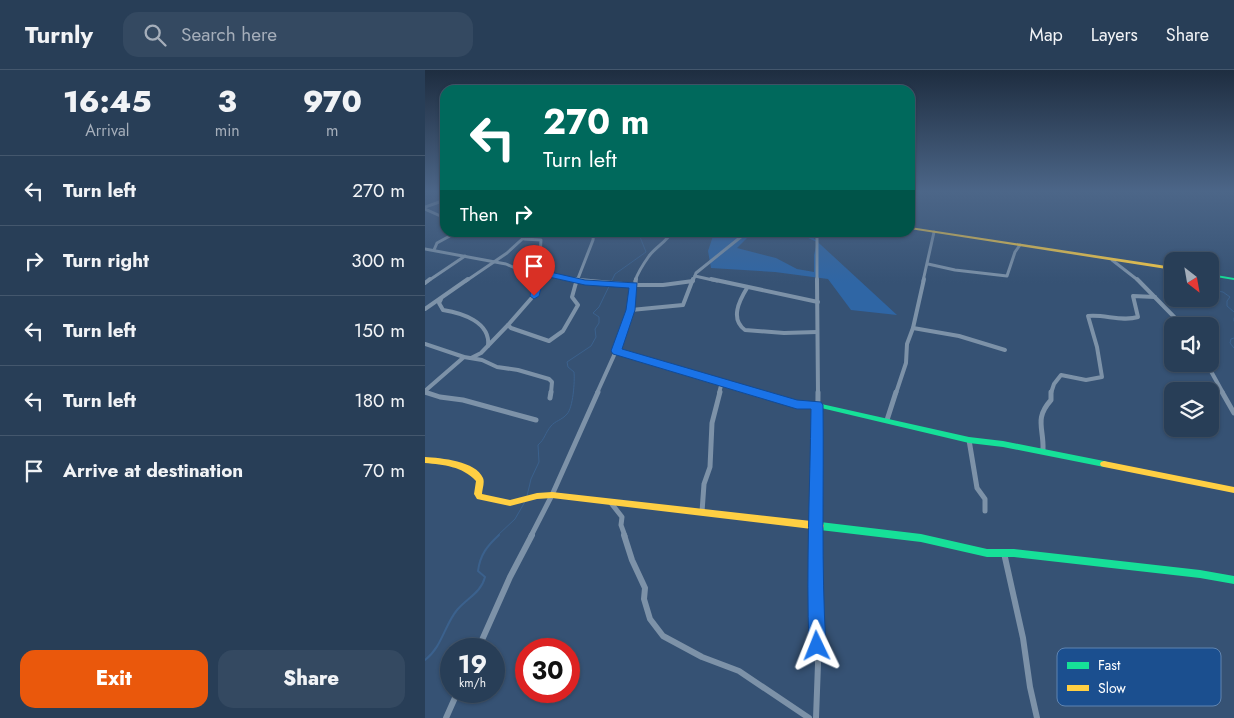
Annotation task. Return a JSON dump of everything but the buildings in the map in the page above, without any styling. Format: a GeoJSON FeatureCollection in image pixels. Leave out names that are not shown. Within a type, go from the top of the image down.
{"type":"FeatureCollection","features":[{"type":"Feature","properties":{"kind":"street"},"geometry":{"type":"LineString","coordinates":[[915,229],[1164,268]]}},
{"type":"Feature","properties":{"kind":"street"},"geometry":{"type":"LineString","coordinates":[[887,420],[906,363],[907,344],[913,328],[934,232]]}},
{"type":"Feature","properties":{"kind":"street"},"geometry":{"type":"LineString","coordinates":[[434,250],[437,243],[448,237]]}},
{"type":"Feature","properties":{"kind":"street"},"geometry":{"type":"LineString","coordinates":[[508,325],[511,328],[549,341],[553,340],[566,326],[578,305],[572,297],[576,281],[593,237]]}},
{"type":"Feature","properties":{"kind":"street"},"geometry":{"type":"LineString","coordinates":[[483,638],[510,577],[552,495],[616,351],[631,310],[634,285],[642,266],[647,262],[648,257],[669,237]]}},
{"type":"Feature","properties":{"kind":"street"},"geometry":{"type":"LineString","coordinates":[[631,310],[683,305],[686,302],[696,273],[741,237]]}},
{"type":"Feature","properties":{"kind":"street"},"geometry":{"type":"LineString","coordinates":[[816,718],[818,664],[814,588],[817,527],[817,237]]}},
{"type":"Feature","properties":{"kind":"street"},"geometry":{"type":"LineString","coordinates":[[425,309],[524,239],[541,240],[542,253],[537,272],[533,277],[537,288],[534,296],[481,353],[471,358]]}},
{"type":"Feature","properties":{"kind":"street"},"geometry":{"type":"LineString","coordinates":[[928,264],[955,270],[1007,276],[1015,252],[1020,245]]}},
{"type":"Feature","properties":{"kind":"street"},"geometry":{"type":"LineString","coordinates":[[425,249],[506,264],[522,271],[537,272],[576,281],[663,286],[693,281]]}},
{"type":"Feature","properties":{"kind":"street"},"geometry":{"type":"LineString","coordinates":[[425,283],[465,256]]}},
{"type":"Feature","properties":{"kind":"street"},"geometry":{"type":"LineString","coordinates":[[1112,260],[1155,297],[1174,317]]}},
{"type":"Feature","properties":{"kind":"street"},"geometry":{"type":"LineString","coordinates":[[695,276],[817,302]]}},
{"type":"Feature","properties":{"kind":"street"},"geometry":{"type":"LineString","coordinates":[[1219,276],[1234,279]]}},
{"type":"Feature","properties":{"kind":"street"},"geometry":{"type":"LineString","coordinates":[[747,288],[742,294],[736,315],[737,323],[741,328],[745,330],[784,333],[817,332]]}},
{"type":"Feature","properties":{"kind":"street"},"geometry":{"type":"LineString","coordinates":[[1038,452],[1043,450],[1044,444],[1040,425],[1041,409],[1051,400],[1051,389],[1055,381],[1061,375],[1078,381],[1102,377],[1097,347],[1088,319],[1089,316],[1136,318],[1138,317],[1138,311],[1133,296],[1155,297]]}},
{"type":"Feature","properties":{"kind":"street"},"geometry":{"type":"LineString","coordinates":[[441,299],[439,304],[443,310],[462,314],[481,324],[489,338],[488,346]]}},
{"type":"Feature","properties":{"kind":"street"},"geometry":{"type":"LineString","coordinates":[[425,302],[432,304]]}},
{"type":"Feature","properties":{"kind":"street"},"geometry":{"type":"LineString","coordinates":[[913,328],[959,336],[1005,350]]}},
{"type":"Feature","properties":{"kind":"street"},"geometry":{"type":"LineString","coordinates":[[425,344],[497,367],[518,370],[549,379],[552,382],[550,398]]}},
{"type":"Feature","properties":{"kind":"street"},"geometry":{"type":"LineString","coordinates":[[616,351],[797,405],[817,405],[969,440],[1234,490]]}},
{"type":"Feature","properties":{"kind":"street"},"geometry":{"type":"LineString","coordinates":[[464,357],[425,392],[435,397],[462,400],[502,413],[536,420]]}},
{"type":"Feature","properties":{"kind":"street"},"geometry":{"type":"LineString","coordinates":[[1211,372],[1234,413]]}},
{"type":"Feature","properties":{"kind":"street"},"geometry":{"type":"LineString","coordinates":[[702,512],[704,484],[710,467],[713,447],[712,422],[722,382]]}},
{"type":"Feature","properties":{"kind":"street"},"geometry":{"type":"LineString","coordinates":[[969,440],[977,488],[985,500],[985,511]]}},
{"type":"Feature","properties":{"kind":"street"},"geometry":{"type":"LineString","coordinates":[[425,460],[461,465],[476,474],[480,480],[478,494],[480,497],[510,503],[537,496],[552,495],[702,512],[735,518],[921,538],[987,553],[1003,553],[1200,574],[1234,580]]}},
{"type":"Feature","properties":{"kind":"street"},"geometry":{"type":"LineString","coordinates":[[610,502],[622,517],[621,525],[632,560],[645,588],[644,600],[650,619],[663,636],[702,657],[739,670],[809,718]]}},
{"type":"Feature","properties":{"kind":"street"},"geometry":{"type":"LineString","coordinates":[[1003,553],[1023,638],[1030,688],[1037,718]]}},
{"type":"Feature","properties":{"kind":"street"},"geometry":{"type":"LineString","coordinates":[[446,718],[453,703]]}},
{"type":"Feature","properties":{"kind":"shaded area"},"geometry":{"type":"Polygon","coordinates":[[[713,237],[748,237],[737,248],[776,258],[797,269],[814,272],[814,255],[817,242],[806,237],[812,237],[897,315],[851,310],[828,279],[775,272],[711,268],[708,251],[713,237]]]}},
{"type":"Feature","properties":{"kind":"waterway"},"geometry":{"type":"LineString","coordinates":[[527,496],[531,479],[539,462],[538,445],[551,426],[565,416],[571,406],[574,372],[568,367],[567,362],[591,346],[596,337],[595,329],[599,323],[599,317],[593,313],[599,307],[615,274],[646,252],[640,237]]}},
{"type":"Feature","properties":{"kind":"waterway"},"geometry":{"type":"LineString","coordinates":[[1219,291],[1230,297],[1227,301],[1227,306],[1234,312]]}},
{"type":"Feature","properties":{"kind":"waterway"},"geometry":{"type":"LineString","coordinates":[[1234,338],[1231,339],[1230,343],[1234,348]]}},
{"type":"Feature","properties":{"kind":"waterway"},"geometry":{"type":"LineString","coordinates":[[497,536],[515,519],[526,500]]}},
{"type":"Feature","properties":{"kind":"waterway"},"geometry":{"type":"LineString","coordinates":[[425,660],[439,643],[457,610],[483,583],[485,577],[478,571],[480,560],[499,535]]}},
{"type":"Feature","properties":{"kind":"traffic: fast"},"geometry":{"type":"LineString","coordinates":[[1219,276],[1234,279]]}},
{"type":"Feature","properties":{"kind":"traffic: fast"},"geometry":{"type":"LineString","coordinates":[[616,351],[797,405],[817,405],[969,440],[1003,444],[1104,464]]}},
{"type":"Feature","properties":{"kind":"traffic: fast"},"geometry":{"type":"LineString","coordinates":[[820,526],[921,538],[987,553],[1014,553],[1200,574],[1234,580]]}},
{"type":"Feature","properties":{"kind":"traffic: slow"},"geometry":{"type":"LineString","coordinates":[[915,229],[1164,268]]}},
{"type":"Feature","properties":{"kind":"traffic: slow"},"geometry":{"type":"LineString","coordinates":[[425,460],[448,462],[462,466],[480,480],[478,494],[480,497],[510,503],[537,496],[552,495],[820,526]]}},
{"type":"Feature","properties":{"kind":"traffic: slow"},"geometry":{"type":"LineString","coordinates":[[1104,464],[1234,490]]}},
{"type":"Feature","properties":{"kind":"route"},"geometry":{"type":"LineString","coordinates":[[534,296],[537,288],[533,277],[537,272],[576,281],[634,285],[631,310],[616,351],[797,405],[817,405],[817,527],[814,588],[817,646]]}}]}
